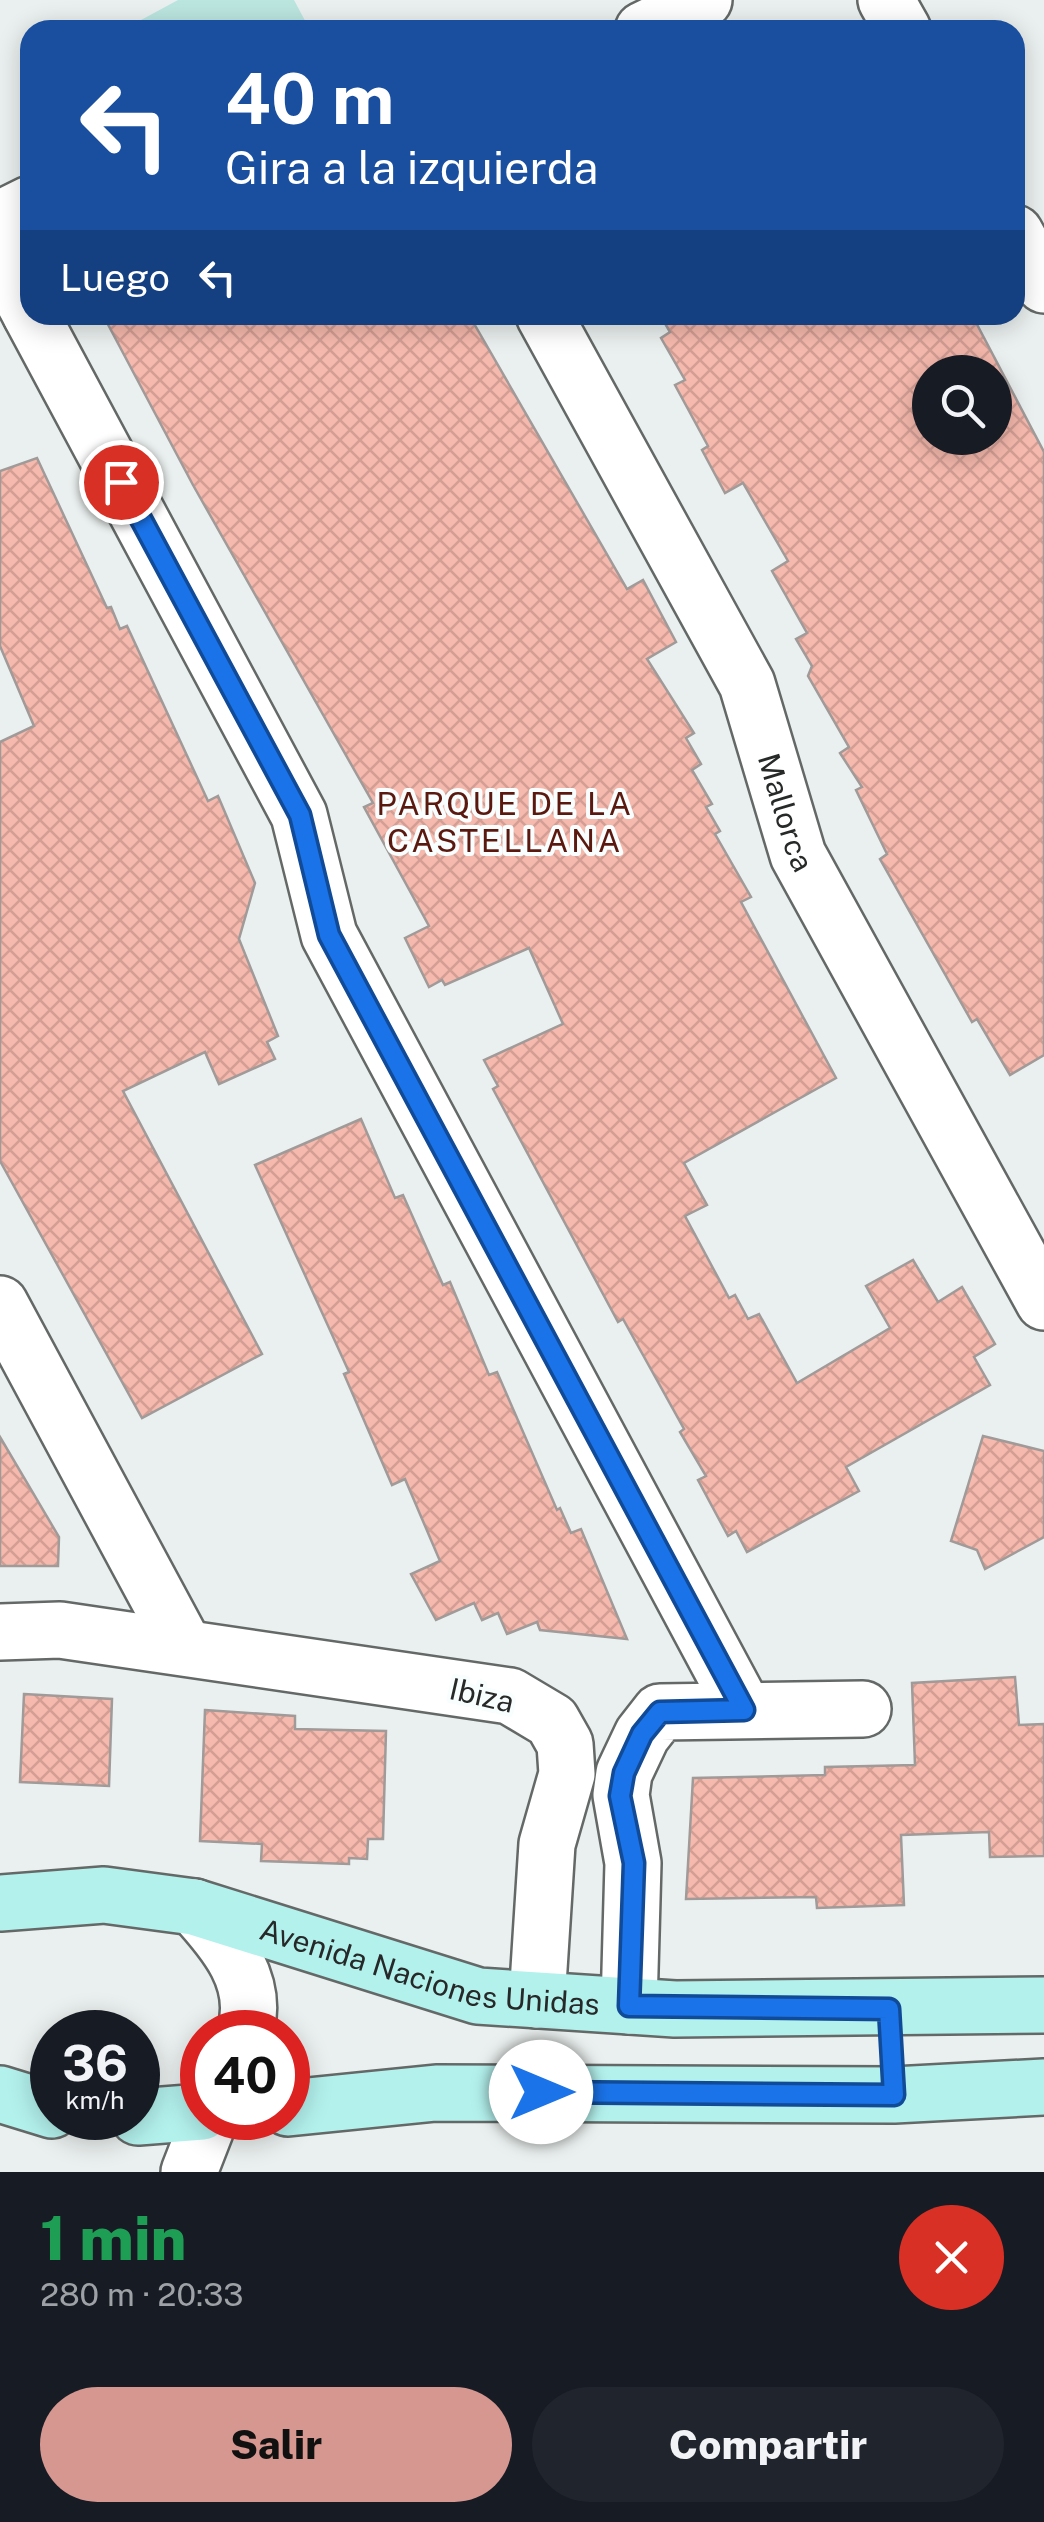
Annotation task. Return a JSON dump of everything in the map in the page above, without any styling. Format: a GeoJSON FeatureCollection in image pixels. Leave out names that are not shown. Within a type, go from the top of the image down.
{"type":"FeatureCollection","features":[{"type":"Feature","properties":{"kind":"street"},"geometry":{"type":"LineString","coordinates":[[663,20],[704,0]]}},
{"type":"Feature","properties":{"kind":"street"},"geometry":{"type":"LineString","coordinates":[[1025,251],[1044,285]]}},
{"type":"Feature","properties":{"kind":"street"},"geometry":{"type":"LineString","coordinates":[[0,257],[20,294]]}},
{"type":"Feature","properties":{"kind":"street"},"geometry":{"type":"LineString","coordinates":[[37,325],[300,815],[329,935],[744,1710]]}},
{"type":"Feature","properties":{"kind":"street","name":"Mallorca"},"geometry":{"type":"LineString","coordinates":[[549,325],[746,684],[798,856],[1044,1302]]}},
{"type":"Feature","properties":{"kind":"street"},"geometry":{"type":"LineString","coordinates":[[0,1304],[184,1646]]}},
{"type":"Feature","properties":{"kind":"street","name":"Ibiza"},"geometry":{"type":"LineString","coordinates":[[0,1632],[60,1630],[510,1696],[552,1721],[565,1744],[567,1774],[547,1844],[538,2000]]}},
{"type":"Feature","properties":{"kind":"street"},"geometry":{"type":"LineString","coordinates":[[629,2006],[634,1863],[620,1796],[624,1773],[642,1734],[660,1712],[864,1709]]}},
{"type":"Feature","properties":{"kind":"street","name":"Avenida Naciones Unidas"},"geometry":{"type":"LineString","coordinates":[[11,1910],[104,1895],[194,1907],[478,1996],[629,2006],[889,2009],[1044,2005]]}},
{"type":"Feature","properties":{"kind":"street"},"geometry":{"type":"LineString","coordinates":[[194,1907],[229,1946],[245,1980],[250,2010]]}},
{"type":"Feature","properties":{"kind":"street"},"geometry":{"type":"LineString","coordinates":[[889,2009],[894,2095]]}},
{"type":"Feature","properties":{"kind":"street"},"geometry":{"type":"LineString","coordinates":[[310,2106],[436,2093],[894,2095],[1044,2087]]}},
{"type":"Feature","properties":{"kind":"street"},"geometry":{"type":"LineString","coordinates":[[0,2094],[30,2103]]}},
{"type":"Feature","properties":{"kind":"street"},"geometry":{"type":"LineString","coordinates":[[188,2172],[201,2140]]}},
{"type":"Feature","properties":{"kind":"shaded area"},"geometry":{"type":"Polygon","coordinates":[[[178,0],[294,0],[305,20],[141,20],[178,0]]]}},
{"type":"Feature","properties":{"kind":"building"},"geometry":{"type":"Polygon","coordinates":[[[108,325],[475,325],[627,589],[643,580],[676,642],[647,659],[694,733],[686,738],[701,764],[692,770],[712,804],[706,807],[720,831],[715,834],[751,897],[741,902],[836,1078],[684,1163],[707,1205],[685,1216],[729,1298],[735,1295],[748,1319],[759,1314],[797,1383],[890,1328],[866,1286],[913,1260],[938,1302],[962,1287],[995,1344],[974,1357],[990,1385],[846,1467],[859,1491],[747,1552],[736,1531],[728,1536],[698,1480],[706,1476],[680,1432],[684,1429],[623,1319],[618,1322],[493,1089],[498,1086],[484,1060],[563,1024],[529,948],[445,985],[442,980],[429,987],[405,938],[429,926],[364,807],[373,803],[193,485],[108,325]]]}},
{"type":"Feature","properties":{"kind":"building"},"geometry":{"type":"Polygon","coordinates":[[[666,325],[977,325],[993,355],[912,355],[912,455],[1012,455],[1012,391],[1044,452],[1044,1055],[1010,1075],[977,1019],[972,1022],[880,859],[887,854],[856,790],[862,787],[840,753],[849,747],[808,676],[812,666],[796,639],[807,633],[772,571],[788,561],[743,483],[725,493],[702,450],[708,446],[675,385],[685,380],[661,338],[670,332],[666,325]]]}},
{"type":"Feature","properties":{"kind":"building"},"geometry":{"type":"Polygon","coordinates":[[[37,458],[107,608],[111,607],[120,629],[127,626],[208,801],[218,796],[255,883],[239,939],[278,1036],[267,1042],[275,1059],[219,1084],[205,1052],[123,1091],[262,1354],[142,1418],[0,1161],[0,742],[34,726],[0,646],[0,471],[37,458]]]}},
{"type":"Feature","properties":{"kind":"building"},"geometry":{"type":"Polygon","coordinates":[[[361,1119],[395,1198],[403,1195],[443,1285],[450,1282],[489,1375],[497,1372],[557,1510],[560,1508],[571,1533],[581,1529],[627,1639],[540,1630],[537,1622],[507,1634],[498,1613],[482,1620],[474,1603],[436,1620],[411,1574],[440,1561],[405,1479],[392,1485],[344,1374],[349,1372],[255,1165],[361,1119]]]}},
{"type":"Feature","properties":{"kind":"building"},"geometry":{"type":"Polygon","coordinates":[[[983,1436],[1044,1451],[1044,1537],[985,1569],[977,1550],[951,1541],[983,1436]]]}},
{"type":"Feature","properties":{"kind":"building"},"geometry":{"type":"Polygon","coordinates":[[[0,1437],[59,1537],[58,1566],[0,1566],[0,1437]]]}},
{"type":"Feature","properties":{"kind":"building"},"geometry":{"type":"Polygon","coordinates":[[[1015,1677],[1019,1725],[1044,1724],[1044,1856],[990,1857],[989,1832],[901,1835],[904,1905],[817,1908],[816,1897],[686,1899],[693,1778],[825,1775],[825,1767],[915,1765],[912,1683],[1015,1677]]]}},
{"type":"Feature","properties":{"kind":"building"},"geometry":{"type":"Polygon","coordinates":[[[24,1694],[112,1699],[109,1786],[20,1782],[24,1694]]]}},
{"type":"Feature","properties":{"kind":"building"},"geometry":{"type":"Polygon","coordinates":[[[205,1710],[295,1716],[295,1729],[386,1731],[383,1839],[368,1839],[367,1859],[349,1858],[349,1864],[261,1861],[262,1844],[200,1841],[205,1710]]]}},
{"type":"Feature","properties":{"kind":"district","name":"PARQUE DE LA CASTELLANA"},"geometry":{"type":"Point","coordinates":[505,822]}},
{"type":"Feature","properties":{"kind":"route"},"geometry":{"type":"LineString","coordinates":[[121,482],[300,815],[329,935],[744,1710],[660,1712],[642,1734],[624,1773],[620,1796],[634,1863],[629,2006],[889,2009],[894,2095],[541,2092]]}}]}
